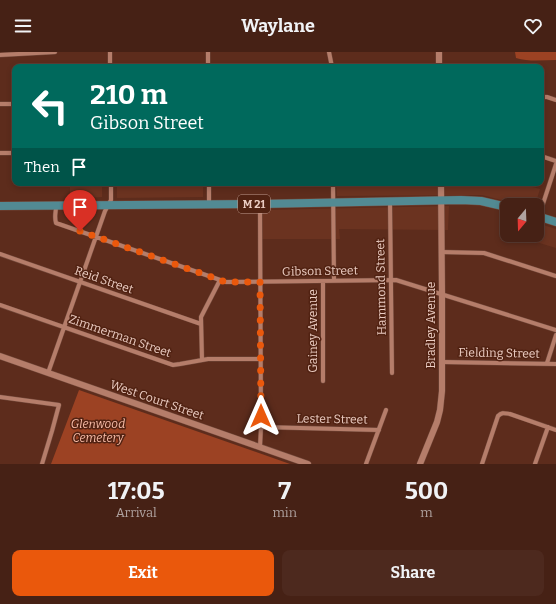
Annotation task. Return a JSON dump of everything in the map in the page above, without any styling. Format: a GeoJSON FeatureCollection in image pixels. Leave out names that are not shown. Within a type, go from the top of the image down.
{"type":"FeatureCollection","features":[{"type":"Feature","properties":{"kind":"main road","name":"M 21"},"geometry":{"type":"LineString","coordinates":[[0,206],[260,204],[441,200],[470,200],[491,202],[500,205]]}},
{"type":"Feature","properties":{"kind":"main road"},"geometry":{"type":"LineString","coordinates":[[544,218],[556,222]]}},
{"type":"Feature","properties":{"kind":"street"},"geometry":{"type":"LineString","coordinates":[[0,55],[55,52]]}},
{"type":"Feature","properties":{"kind":"street"},"geometry":{"type":"LineString","coordinates":[[110,52],[110,64]]}},
{"type":"Feature","properties":{"kind":"street"},"geometry":{"type":"LineString","coordinates":[[208,52],[208,64]]}},
{"type":"Feature","properties":{"kind":"street"},"geometry":{"type":"LineString","coordinates":[[329,52],[331,64]]}},
{"type":"Feature","properties":{"kind":"street"},"geometry":{"type":"LineString","coordinates":[[439,52],[439,64]]}},
{"type":"Feature","properties":{"kind":"street"},"geometry":{"type":"LineString","coordinates":[[544,97],[556,100]]}},
{"type":"Feature","properties":{"kind":"street"},"geometry":{"type":"LineString","coordinates":[[0,104],[12,104]]}},
{"type":"Feature","properties":{"kind":"street"},"geometry":{"type":"LineString","coordinates":[[0,153],[12,152]]}},
{"type":"Feature","properties":{"kind":"street"},"geometry":{"type":"LineString","coordinates":[[544,157],[556,161]]}},
{"type":"Feature","properties":{"kind":"street"},"geometry":{"type":"LineString","coordinates":[[544,199],[556,164]]}},
{"type":"Feature","properties":{"kind":"street"},"geometry":{"type":"LineString","coordinates":[[48,372],[105,211],[111,200],[111,186]]}},
{"type":"Feature","properties":{"kind":"street"},"geometry":{"type":"LineString","coordinates":[[209,186],[209,204]]}},
{"type":"Feature","properties":{"kind":"street","name":"Gainey Avenue"},"geometry":{"type":"LineString","coordinates":[[334,186],[334,281]]}},
{"type":"Feature","properties":{"kind":"street","name":"Bradley Avenue"},"geometry":{"type":"LineString","coordinates":[[420,464],[437,422],[442,391],[443,362],[440,186]]}},
{"type":"Feature","properties":{"kind":"street","name":"Hammond Street"},"geometry":{"type":"LineString","coordinates":[[390,202],[392,373]]}},
{"type":"Feature","properties":{"kind":"street"},"geometry":{"type":"LineString","coordinates":[[260,204],[260,447]]}},
{"type":"Feature","properties":{"kind":"street","name":"Gibson Street"},"geometry":{"type":"LineString","coordinates":[[56,206],[54,218],[56,223],[226,282],[396,280],[556,330]]}},
{"type":"Feature","properties":{"kind":"street"},"geometry":{"type":"LineString","coordinates":[[442,252],[484,253],[556,276]]}},
{"type":"Feature","properties":{"kind":"street","name":"Reid Street"},"geometry":{"type":"LineString","coordinates":[[0,254],[201,324]]}},
{"type":"Feature","properties":{"kind":"street"},"geometry":{"type":"LineString","coordinates":[[202,360],[201,317],[220,280]]}},
{"type":"Feature","properties":{"kind":"street","name":"Gainey Avenue"},"geometry":{"type":"LineString","coordinates":[[323,281],[323,381]]}},
{"type":"Feature","properties":{"kind":"street","name":"Zimmerman Street"},"geometry":{"type":"LineString","coordinates":[[0,305],[172,365],[208,359],[260,359]]}},
{"type":"Feature","properties":{"kind":"street"},"geometry":{"type":"LineString","coordinates":[[547,364],[556,335]]}},
{"type":"Feature","properties":{"kind":"street","name":"West Court Street"},"geometry":{"type":"LineString","coordinates":[[0,356],[308,464]]}},
{"type":"Feature","properties":{"kind":"street","name":"Fielding Street"},"geometry":{"type":"LineString","coordinates":[[443,362],[556,364]]}},
{"type":"Feature","properties":{"kind":"street"},"geometry":{"type":"LineString","coordinates":[[0,397],[59,405],[42,464]]}},
{"type":"Feature","properties":{"kind":"street"},"geometry":{"type":"LineString","coordinates":[[366,464],[386,410]]}},
{"type":"Feature","properties":{"kind":"street"},"geometry":{"type":"LineString","coordinates":[[482,464],[498,416],[501,414],[510,414],[556,430]]}},
{"type":"Feature","properties":{"kind":"street","name":"Lester Street"},"geometry":{"type":"LineString","coordinates":[[261,427],[379,430]]}},
{"type":"Feature","properties":{"kind":"street"},"geometry":{"type":"LineString","coordinates":[[535,464],[548,427]]}},
{"type":"Feature","properties":{"kind":"shaded area"},"geometry":{"type":"Polygon","coordinates":[[[70,186],[102,186],[102,197],[70,199],[70,186]]]}},
{"type":"Feature","properties":{"kind":"shaded area"},"geometry":{"type":"Polygon","coordinates":[[[117,186],[203,186],[203,197],[117,198],[117,186]]]}},
{"type":"Feature","properties":{"kind":"shaded area"},"geometry":{"type":"Polygon","coordinates":[[[336,186],[529,186],[540,189],[537,198],[500,198],[500,200],[482,195],[337,196],[336,186]]]}},
{"type":"Feature","properties":{"kind":"shaded area"},"geometry":{"type":"Polygon","coordinates":[[[449,206],[448,230],[339,229],[340,239],[262,239],[262,210],[449,206]]]}},
{"type":"Feature","properties":{"kind":"shaded area"},"geometry":{"type":"Polygon","coordinates":[[[544,225],[556,229],[556,248],[536,242],[544,242],[544,225]]]}},
{"type":"Feature","properties":{"kind":"green space"},"geometry":{"type":"Polygon","coordinates":[[[515,52],[556,52],[556,60],[521,59],[516,58],[515,52]]]}},
{"type":"Feature","properties":{"kind":"green space","name":"Glenwood Cemetery"},"geometry":{"type":"Polygon","coordinates":[[[79,390],[290,464],[51,464],[79,390]]]}},
{"type":"Feature","properties":{"kind":"route"},"geometry":{"type":"LineString","coordinates":[[80,231],[226,282],[260,282],[261,416]]}}]}
